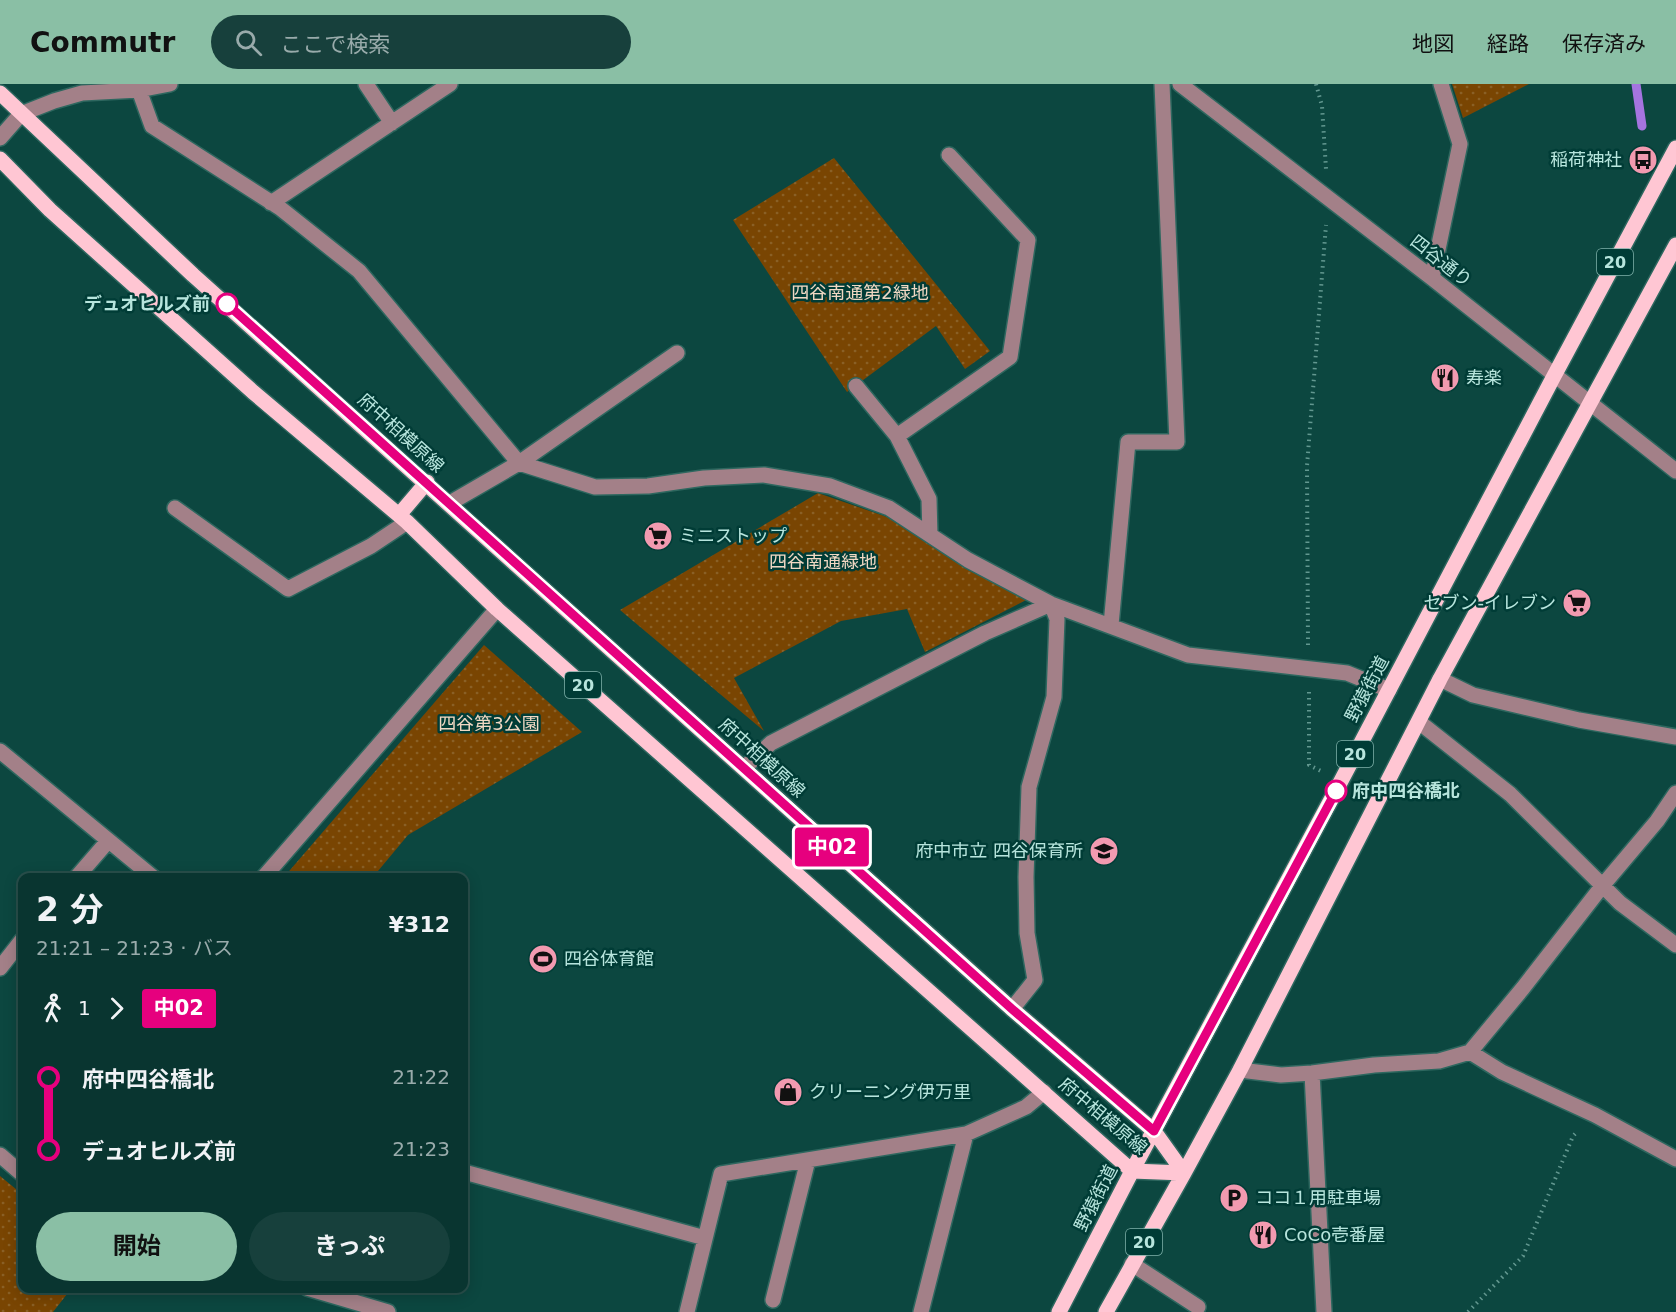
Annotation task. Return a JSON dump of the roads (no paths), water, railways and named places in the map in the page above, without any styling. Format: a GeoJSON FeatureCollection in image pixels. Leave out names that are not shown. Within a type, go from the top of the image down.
{"type":"FeatureCollection","features":[{"type":"Feature","properties":{"kind":"main road","name":"府中相模原線"},"geometry":{"type":"LineString","coordinates":[[0,93],[193,274],[1012,1009],[1154,1131],[1184,1173]]}},
{"type":"Feature","properties":{"kind":"main road","name":"野猿街道"},"geometry":{"type":"LineString","coordinates":[[1059,1312],[1676,148]]}},
{"type":"Feature","properties":{"kind":"main road","name":"府中相模原線"},"geometry":{"type":"LineString","coordinates":[[0,159],[50,210],[253,392],[403,518],[496,609],[1132,1171],[1184,1173]]}},
{"type":"Feature","properties":{"kind":"main road","name":"20"},"geometry":{"type":"LineString","coordinates":[[1106,1312],[1240,1070],[1440,679],[1676,245]]}},
{"type":"Feature","properties":{"kind":"main road"},"geometry":{"type":"LineString","coordinates":[[403,518],[427,482]]}},
{"type":"Feature","properties":{"kind":"street"},"geometry":{"type":"LineString","coordinates":[[0,138],[21,114],[54,101],[82,93],[139,90],[170,84]]}},
{"type":"Feature","properties":{"kind":"street"},"geometry":{"type":"LineString","coordinates":[[366,84],[392,123]]}},
{"type":"Feature","properties":{"kind":"street"},"geometry":{"type":"LineString","coordinates":[[271,203],[450,84]]}},
{"type":"Feature","properties":{"kind":"street"},"geometry":{"type":"LineString","coordinates":[[1111,625],[1128,442],[1177,442],[1162,84]]}},
{"type":"Feature","properties":{"kind":"street","name":"四谷通り"},"geometry":{"type":"LineString","coordinates":[[1180,84],[1432,278],[1554,376],[1591,402],[1676,471]]}},
{"type":"Feature","properties":{"kind":"street"},"geometry":{"type":"LineString","coordinates":[[1432,278],[1461,144],[1440,84]]}},
{"type":"Feature","properties":{"kind":"street"},"geometry":{"type":"LineString","coordinates":[[139,90],[152,126],[271,203],[360,271],[519,463],[595,487],[648,486],[704,478],[764,475],[830,486],[889,508],[968,560],[1051,604],[1188,655],[1347,673],[1389,690]]}},
{"type":"Feature","properties":{"kind":"street"},"geometry":{"type":"LineString","coordinates":[[897,436],[1010,357],[1028,240],[949,155]]}},
{"type":"Feature","properties":{"kind":"street"},"geometry":{"type":"LineString","coordinates":[[450,503],[519,463],[677,353]]}},
{"type":"Feature","properties":{"kind":"street"},"geometry":{"type":"LineString","coordinates":[[856,386],[897,436],[929,499],[930,535]]}},
{"type":"Feature","properties":{"kind":"street"},"geometry":{"type":"LineString","coordinates":[[175,508],[288,589],[371,546],[403,518]]}},
{"type":"Feature","properties":{"kind":"street"},"geometry":{"type":"LineString","coordinates":[[744,768],[771,742],[986,633],[1051,604]]}},
{"type":"Feature","properties":{"kind":"street"},"geometry":{"type":"LineString","coordinates":[[1012,1009],[1035,980],[1027,933],[1029,787],[1054,697],[1057,619],[1051,604]]}},
{"type":"Feature","properties":{"kind":"street"},"geometry":{"type":"LineString","coordinates":[[267,873],[496,609]]}},
{"type":"Feature","properties":{"kind":"street"},"geometry":{"type":"LineString","coordinates":[[1440,679],[1473,695],[1579,720],[1676,737]]}},
{"type":"Feature","properties":{"kind":"street"},"geometry":{"type":"LineString","coordinates":[[1419,722],[1510,794],[1620,903],[1676,945]]}},
{"type":"Feature","properties":{"kind":"street"},"geometry":{"type":"LineString","coordinates":[[0,751],[148,873]]}},
{"type":"Feature","properties":{"kind":"street"},"geometry":{"type":"LineString","coordinates":[[1240,1070],[1281,1075],[1312,1073],[1374,1065],[1439,1061],[1470,1052],[1657,821],[1676,793]]}},
{"type":"Feature","properties":{"kind":"street"},"geometry":{"type":"LineString","coordinates":[[80,873],[108,841]]}},
{"type":"Feature","properties":{"kind":"street"},"geometry":{"type":"LineString","coordinates":[[3,958],[18,944]]}},
{"type":"Feature","properties":{"kind":"street"},"geometry":{"type":"LineString","coordinates":[[1470,1052],[1502,1072],[1595,1115],[1676,1159]]}},
{"type":"Feature","properties":{"kind":"street"},"geometry":{"type":"LineString","coordinates":[[1312,1073],[1324,1312]]}},
{"type":"Feature","properties":{"kind":"street"},"geometry":{"type":"LineString","coordinates":[[687,1312],[721,1174],[966,1134],[1026,1107],[1044,1092]]}},
{"type":"Feature","properties":{"kind":"street"},"geometry":{"type":"LineString","coordinates":[[921,1312],[966,1134]]}},
{"type":"Feature","properties":{"kind":"street"},"geometry":{"type":"LineString","coordinates":[[0,1155],[18,1171]]}},
{"type":"Feature","properties":{"kind":"street"},"geometry":{"type":"LineString","coordinates":[[773,1300],[808,1160]]}},
{"type":"Feature","properties":{"kind":"street"},"geometry":{"type":"LineString","coordinates":[[468,1173],[705,1238]]}},
{"type":"Feature","properties":{"kind":"street"},"geometry":{"type":"LineString","coordinates":[[1131,1264],[1198,1306]]}},
{"type":"Feature","properties":{"kind":"street"},"geometry":{"type":"LineString","coordinates":[[324,1293],[387,1312]]}},
{"type":"Feature","properties":{"kind":"waterway"},"geometry":{"type":"LineString","coordinates":[[1636,84],[1642,126]]}},
{"type":"Feature","properties":{"kind":"place","name":"稲荷神社"},"geometry":{"type":"Point","coordinates":[1643,160]}},
{"type":"Feature","properties":{"kind":"place","name":"デュオヒルズ前"},"geometry":{"type":"Point","coordinates":[227,304]}},
{"type":"Feature","properties":{"kind":"place","name":"寿楽"},"geometry":{"type":"Point","coordinates":[1445,378]}},
{"type":"Feature","properties":{"kind":"place","name":"ミニストップ"},"geometry":{"type":"Point","coordinates":[658,536]}},
{"type":"Feature","properties":{"kind":"place","name":"セブン-イレブン"},"geometry":{"type":"Point","coordinates":[1577,603]}},
{"type":"Feature","properties":{"kind":"place","name":"府中四谷橋北"},"geometry":{"type":"Point","coordinates":[1336,791]}},
{"type":"Feature","properties":{"kind":"place","name":"府中市立 四谷保育所"},"geometry":{"type":"Point","coordinates":[1104,851]}},
{"type":"Feature","properties":{"kind":"place","name":"四谷体育館"},"geometry":{"type":"Point","coordinates":[543,959]}},
{"type":"Feature","properties":{"kind":"place","name":"クリーニング伊万里"},"geometry":{"type":"Point","coordinates":[788,1092]}},
{"type":"Feature","properties":{"kind":"place","name":"ココ１用駐車場"},"geometry":{"type":"Point","coordinates":[1234,1198]}},
{"type":"Feature","properties":{"kind":"place","name":"CoCo壱番屋"},"geometry":{"type":"Point","coordinates":[1263,1235]}},
{"type":"Feature","properties":{"kind":"park label","name":"四谷南通第2緑地"},"geometry":{"type":"Point","coordinates":[860,293]}},
{"type":"Feature","properties":{"kind":"park label","name":"四谷南通緑地"},"geometry":{"type":"Point","coordinates":[823,562]}},
{"type":"Feature","properties":{"kind":"park label","name":"四谷第3公園"},"geometry":{"type":"Point","coordinates":[489,724]}}]}
